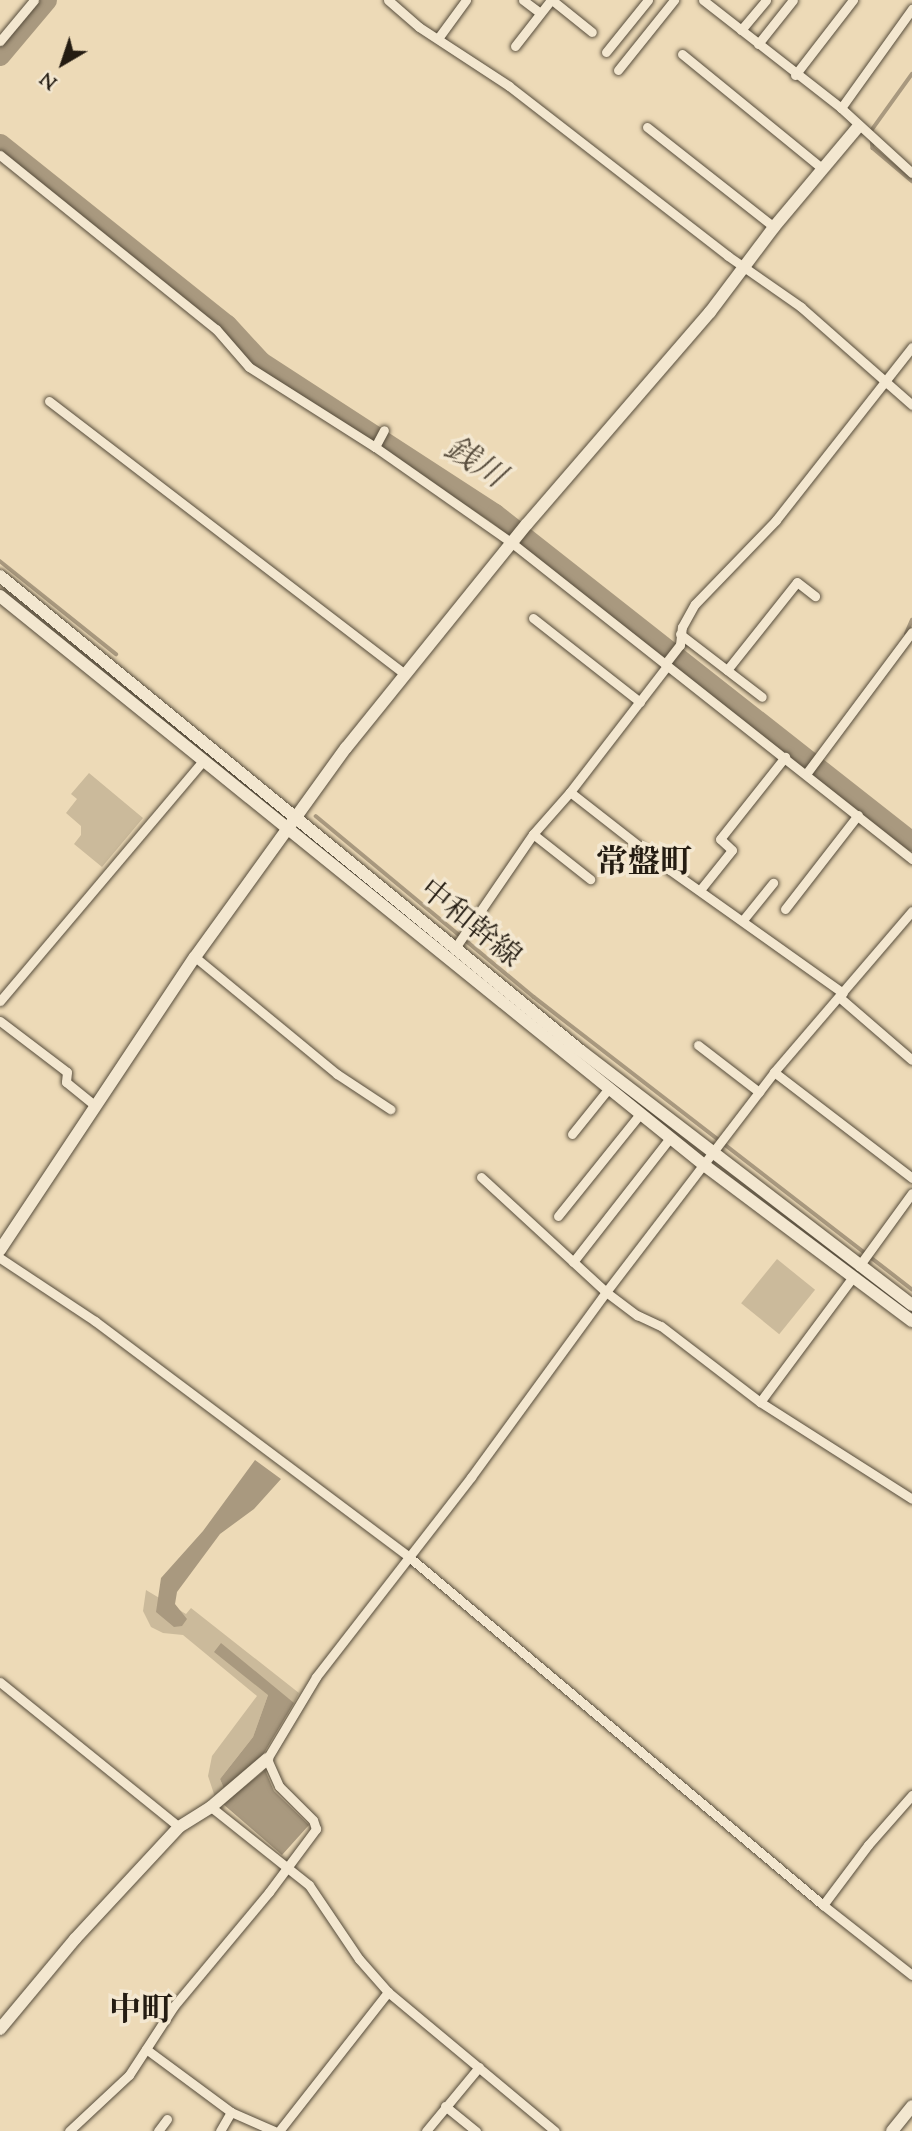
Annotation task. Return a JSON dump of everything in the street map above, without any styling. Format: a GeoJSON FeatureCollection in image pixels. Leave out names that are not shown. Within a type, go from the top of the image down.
{"type":"FeatureCollection","features":[{"type":"Feature","properties":{"kind":"main road"},"geometry":{"type":"LineString","coordinates":[[0,1250],[195,957],[295,817],[404,673],[744,268],[822,168],[859,127]]}},
{"type":"Feature","properties":{"kind":"main road","name":"中和幹線"},"geometry":{"type":"LineString","coordinates":[[0,576],[295,817],[460,941],[912,1306]]}},
{"type":"Feature","properties":{"kind":"main road","name":"中和幹線"},"geometry":{"type":"LineString","coordinates":[[0,596],[704,1165],[862,1264],[912,1321]]}},
{"type":"Feature","properties":{"kind":"main road"},"geometry":{"type":"LineString","coordinates":[[0,2029],[75,1939],[179,1827],[211,1807],[267,1759]]}},
{"type":"Feature","properties":{"kind":"main road"},"geometry":{"type":"LineString","coordinates":[[892,2131],[912,2106]]}},
{"type":"Feature","properties":{"kind":"street"},"geometry":{"type":"LineString","coordinates":[[0,41],[34,0]]}},
{"type":"Feature","properties":{"kind":"street"},"geometry":{"type":"LineString","coordinates":[[388,0],[419,27],[439,37],[509,86],[744,268],[833,333],[912,405]]}},
{"type":"Feature","properties":{"kind":"street"},"geometry":{"type":"LineString","coordinates":[[439,37],[466,0]]}},
{"type":"Feature","properties":{"kind":"street"},"geometry":{"type":"LineString","coordinates":[[523,0],[540,13]]}},
{"type":"Feature","properties":{"kind":"street"},"geometry":{"type":"LineString","coordinates":[[515,46],[552,0],[592,32]]}},
{"type":"Feature","properties":{"kind":"street"},"geometry":{"type":"LineString","coordinates":[[606,52],[648,0]]}},
{"type":"Feature","properties":{"kind":"street"},"geometry":{"type":"LineString","coordinates":[[618,70],[674,0]]}},
{"type":"Feature","properties":{"kind":"street"},"geometry":{"type":"LineString","coordinates":[[741,30],[766,0]]}},
{"type":"Feature","properties":{"kind":"street"},"geometry":{"type":"LineString","coordinates":[[758,44],[793,0]]}},
{"type":"Feature","properties":{"kind":"street"},"geometry":{"type":"LineString","coordinates":[[795,75],[853,0]]}},
{"type":"Feature","properties":{"kind":"street"},"geometry":{"type":"LineString","coordinates":[[709,2],[795,75],[841,108],[912,173]]}},
{"type":"Feature","properties":{"kind":"street"},"geometry":{"type":"LineString","coordinates":[[841,108],[912,9]]}},
{"type":"Feature","properties":{"kind":"street"},"geometry":{"type":"LineString","coordinates":[[682,54],[822,168]]}},
{"type":"Feature","properties":{"kind":"street"},"geometry":{"type":"LineString","coordinates":[[647,127],[774,227]]}},
{"type":"Feature","properties":{"kind":"street"},"geometry":{"type":"LineString","coordinates":[[0,155],[216,329],[249,367],[376,445],[514,542],[785,757],[808,772],[912,859]]}},
{"type":"Feature","properties":{"kind":"street"},"geometry":{"type":"LineString","coordinates":[[460,941],[533,834],[570,792],[678,648],[680,634],[695,604],[776,520],[912,347]]}},
{"type":"Feature","properties":{"kind":"street"},"geometry":{"type":"LineString","coordinates":[[49,401],[404,673]]}},
{"type":"Feature","properties":{"kind":"street"},"geometry":{"type":"LineString","coordinates":[[376,445],[384,431]]}},
{"type":"Feature","properties":{"kind":"street"},"geometry":{"type":"LineString","coordinates":[[727,670],[797,582],[815,596]]}},
{"type":"Feature","properties":{"kind":"street"},"geometry":{"type":"LineString","coordinates":[[533,618],[640,702]]}},
{"type":"Feature","properties":{"kind":"street"},"geometry":{"type":"LineString","coordinates":[[808,772],[912,632]]}},
{"type":"Feature","properties":{"kind":"street"},"geometry":{"type":"LineString","coordinates":[[680,634],[762,697]]}},
{"type":"Feature","properties":{"kind":"street"},"geometry":{"type":"LineString","coordinates":[[700,890],[733,850],[720,839],[785,757]]}},
{"type":"Feature","properties":{"kind":"street"},"geometry":{"type":"LineString","coordinates":[[0,1001],[203,761]]}},
{"type":"Feature","properties":{"kind":"street"},"geometry":{"type":"LineString","coordinates":[[570,792],[841,995],[912,1060]]}},
{"type":"Feature","properties":{"kind":"street"},"geometry":{"type":"LineString","coordinates":[[785,909],[858,815]]}},
{"type":"Feature","properties":{"kind":"street"},"geometry":{"type":"LineString","coordinates":[[533,834],[590,879]]}},
{"type":"Feature","properties":{"kind":"street"},"geometry":{"type":"LineString","coordinates":[[743,920],[773,883]]}},
{"type":"Feature","properties":{"kind":"street"},"geometry":{"type":"LineString","coordinates":[[69,2131],[122,2084],[174,2006],[264,1899],[287,1864],[313,1833],[316,1824],[283,1792],[267,1759],[327,1660],[409,1557],[774,1072],[912,911]]}},
{"type":"Feature","properties":{"kind":"street"},"geometry":{"type":"LineString","coordinates":[[195,957],[337,1074],[390,1110]]}},
{"type":"Feature","properties":{"kind":"street"},"geometry":{"type":"LineString","coordinates":[[0,1021],[67,1072],[66,1082],[96,1106]]}},
{"type":"Feature","properties":{"kind":"street"},"geometry":{"type":"LineString","coordinates":[[698,1045],[759,1092]]}},
{"type":"Feature","properties":{"kind":"street"},"geometry":{"type":"LineString","coordinates":[[774,1072],[912,1178]]}},
{"type":"Feature","properties":{"kind":"street"},"geometry":{"type":"LineString","coordinates":[[572,1134],[609,1088]]}},
{"type":"Feature","properties":{"kind":"street"},"geometry":{"type":"LineString","coordinates":[[558,1216],[640,1114]]}},
{"type":"Feature","properties":{"kind":"street"},"geometry":{"type":"LineString","coordinates":[[573,1262],[670,1138]]}},
{"type":"Feature","properties":{"kind":"street"},"geometry":{"type":"LineString","coordinates":[[481,1177],[606,1292],[637,1315],[661,1326],[760,1402],[912,1499]]}},
{"type":"Feature","properties":{"kind":"street"},"geometry":{"type":"LineString","coordinates":[[760,1402],[912,1193]]}},
{"type":"Feature","properties":{"kind":"street"},"geometry":{"type":"LineString","coordinates":[[0,1258],[95,1321],[409,1557],[823,1905],[912,1975]]}},
{"type":"Feature","properties":{"kind":"street"},"geometry":{"type":"LineString","coordinates":[[0,1682],[179,1827]]}},
{"type":"Feature","properties":{"kind":"street"},"geometry":{"type":"LineString","coordinates":[[823,1905],[868,1845],[912,1795]]}},
{"type":"Feature","properties":{"kind":"street"},"geometry":{"type":"LineString","coordinates":[[211,1807],[287,1864],[309,1885],[354,1953],[388,1992],[555,2131]]}},
{"type":"Feature","properties":{"kind":"street"},"geometry":{"type":"LineString","coordinates":[[146,2049],[231,2112],[276,2131],[388,1992]]}},
{"type":"Feature","properties":{"kind":"street"},"geometry":{"type":"LineString","coordinates":[[426,2131],[479,2067]]}},
{"type":"Feature","properties":{"kind":"street"},"geometry":{"type":"LineString","coordinates":[[445,2106],[476,2131]]}},
{"type":"Feature","properties":{"kind":"street"},"geometry":{"type":"LineString","coordinates":[[220,2131],[231,2112]]}},
{"type":"Feature","properties":{"kind":"street"},"geometry":{"type":"LineString","coordinates":[[158,2131],[167,2119]]}},
{"type":"Feature","properties":{"kind":"shaded area"},"geometry":{"type":"Polygon","coordinates":[[[89,773],[143,818],[102,867],[74,844],[81,835],[81,826],[66,813],[77,799],[71,794],[89,773]]]}},
{"type":"Feature","properties":{"kind":"shaded area"},"geometry":{"type":"Polygon","coordinates":[[[777,1259],[815,1290],[779,1334],[741,1303],[777,1259]]]}},
{"type":"Feature","properties":{"kind":"shaded area"},"geometry":{"type":"Polygon","coordinates":[[[255,1460],[281,1479],[254,1509],[220,1534],[177,1592],[175,1604],[187,1619],[182,1626],[174,1627],[156,1612],[161,1578],[203,1531],[255,1460]]]}},
{"type":"Feature","properties":{"kind":"shaded area"},"geometry":{"type":"Polygon","coordinates":[[[146,1590],[186,1614],[191,1608],[299,1693],[294,1703],[268,1695],[253,1737],[220,1779],[225,1791],[215,1797],[208,1776],[212,1756],[257,1696],[183,1635],[163,1633],[151,1627],[143,1611],[146,1590]]]}},
{"type":"Feature","properties":{"kind":"shaded area"},"geometry":{"type":"Polygon","coordinates":[[[221,1643],[294,1703],[261,1758],[225,1791],[220,1779],[253,1737],[268,1695],[214,1652],[221,1643]]]}},
{"type":"Feature","properties":{"kind":"shaded area"},"geometry":{"type":"Polygon","coordinates":[[[265,1770],[274,1791],[309,1825],[282,1855],[223,1804],[265,1770]]]}},
{"type":"Feature","properties":{"kind":"waterway","name":"銭川"},"geometry":{"type":"LineString","coordinates":[[0,56],[47,0]]}},
{"type":"Feature","properties":{"kind":"waterway"},"geometry":{"type":"LineString","coordinates":[[871,131],[912,74]]}},
{"type":"Feature","properties":{"kind":"waterway"},"geometry":{"type":"LineString","coordinates":[[872,139],[873,148],[912,181]]}},
{"type":"Feature","properties":{"kind":"waterway","name":"銭川"},"geometry":{"type":"LineString","coordinates":[[0,143],[227,324],[261,361],[495,513],[912,841]]}},
{"type":"Feature","properties":{"kind":"waterway"},"geometry":{"type":"LineString","coordinates":[[0,561],[116,654]]}},
{"type":"Feature","properties":{"kind":"waterway"},"geometry":{"type":"LineString","coordinates":[[906,634],[912,620]]}},
{"type":"Feature","properties":{"kind":"waterway"},"geometry":{"type":"LineString","coordinates":[[316,816],[534,997],[912,1289]]}},
{"type":"Feature","properties":{"kind":"district","name":"常盤町"},"geometry":{"type":"Point","coordinates":[644,864]}},
{"type":"Feature","properties":{"kind":"district","name":"中町"},"geometry":{"type":"Point","coordinates":[141,2012]}}]}
